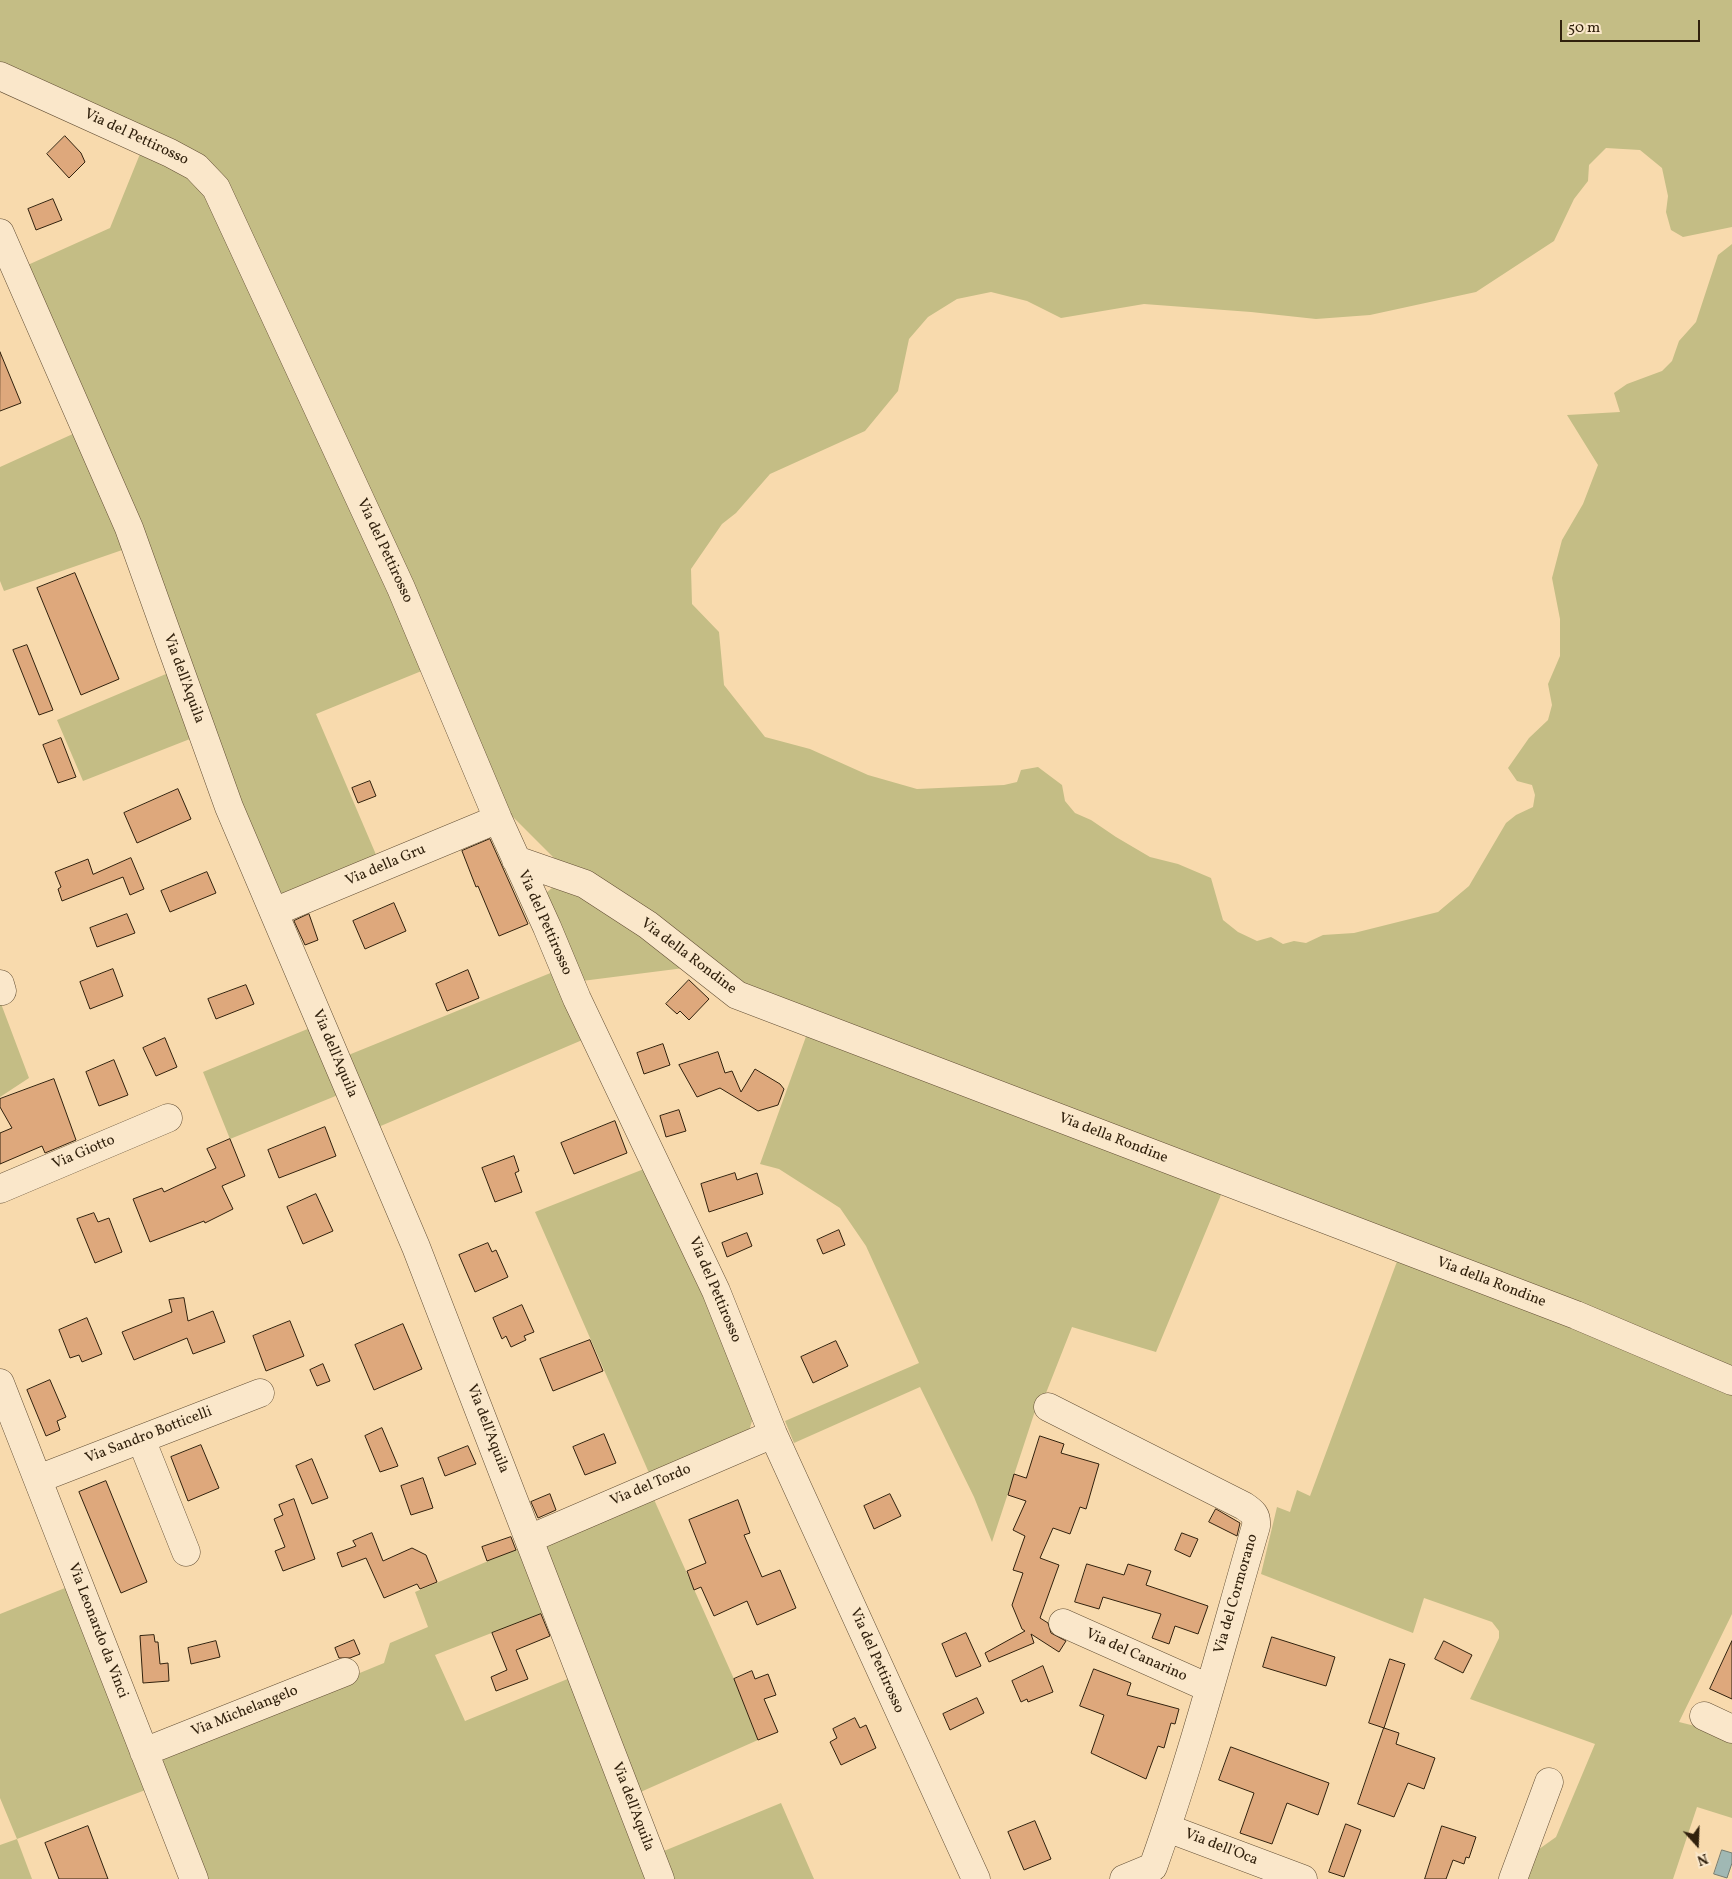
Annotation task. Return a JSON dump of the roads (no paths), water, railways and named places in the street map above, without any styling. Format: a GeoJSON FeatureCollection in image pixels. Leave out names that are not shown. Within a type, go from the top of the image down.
{"type":"FeatureCollection","features":[{"type":"Feature","properties":{"kind":"street","name":"Via del Pettirosso"},"geometry":{"type":"LineString","coordinates":[[0,76],[170,152],[196,167],[216,188],[401,588],[498,819],[577,999],[716,1291],[773,1434],[976,1879]]}},
{"type":"Feature","properties":{"kind":"street","name":"Via dell'Aquila"},"geometry":{"type":"LineString","coordinates":[[0,233],[129,528],[229,807],[416,1247],[660,1879]]}},
{"type":"Feature","properties":{"kind":"street","name":"Via della Gru"},"geometry":{"type":"LineString","coordinates":[[274,912],[498,819]]}},
{"type":"Feature","properties":{"kind":"street","name":"Via della Rondine"},"geometry":{"type":"LineString","coordinates":[[516,860],[585,884],[648,925],[737,995],[1576,1316],[1732,1381]]}},
{"type":"Feature","properties":{"kind":"street","name":"Via Giotto"},"geometry":{"type":"LineString","coordinates":[[0,1189],[168,1118]]}},
{"type":"Feature","properties":{"kind":"street","name":"Via Leonardo da Vinci"},"geometry":{"type":"LineString","coordinates":[[0,1383],[194,1879]]}},
{"type":"Feature","properties":{"kind":"street","name":"Via Sandro Botticelli"},"geometry":{"type":"LineString","coordinates":[[38,1479],[260,1393]]}},
{"type":"Feature","properties":{"kind":"street","name":"Via del Cormorano"},"geometry":{"type":"LineString","coordinates":[[1048,1407],[1244,1506],[1252,1511],[1256,1518],[1256,1526],[1209,1688],[1167,1828],[1153,1867],[1124,1879]]}},
{"type":"Feature","properties":{"kind":"street","name":"Via del Tordo"},"geometry":{"type":"LineString","coordinates":[[529,1538],[773,1434]]}},
{"type":"Feature","properties":{"kind":"street"},"geometry":{"type":"LineString","coordinates":[[141,1439],[186,1552]]}},
{"type":"Feature","properties":{"kind":"street","name":"Via del Canarino"},"geometry":{"type":"LineString","coordinates":[[1063,1623],[1209,1688]]}},
{"type":"Feature","properties":{"kind":"street","name":"Via Michelangelo"},"geometry":{"type":"LineString","coordinates":[[144,1752],[345,1672]]}},
{"type":"Feature","properties":{"kind":"street"},"geometry":{"type":"LineString","coordinates":[[1704,1716],[1732,1729]]}},
{"type":"Feature","properties":{"kind":"street"},"geometry":{"type":"LineString","coordinates":[[1513,1879],[1549,1782]]}},
{"type":"Feature","properties":{"kind":"street","name":"Via dell'Oca"},"geometry":{"type":"LineString","coordinates":[[1167,1828],[1303,1879]]}},
{"type":"Feature","properties":{"kind":"water"},"geometry":{"type":"Polygon","coordinates":[[[1722,1850],[1732,1853],[1732,1863],[1727,1878],[1714,1874],[1722,1850]]]}}]}
